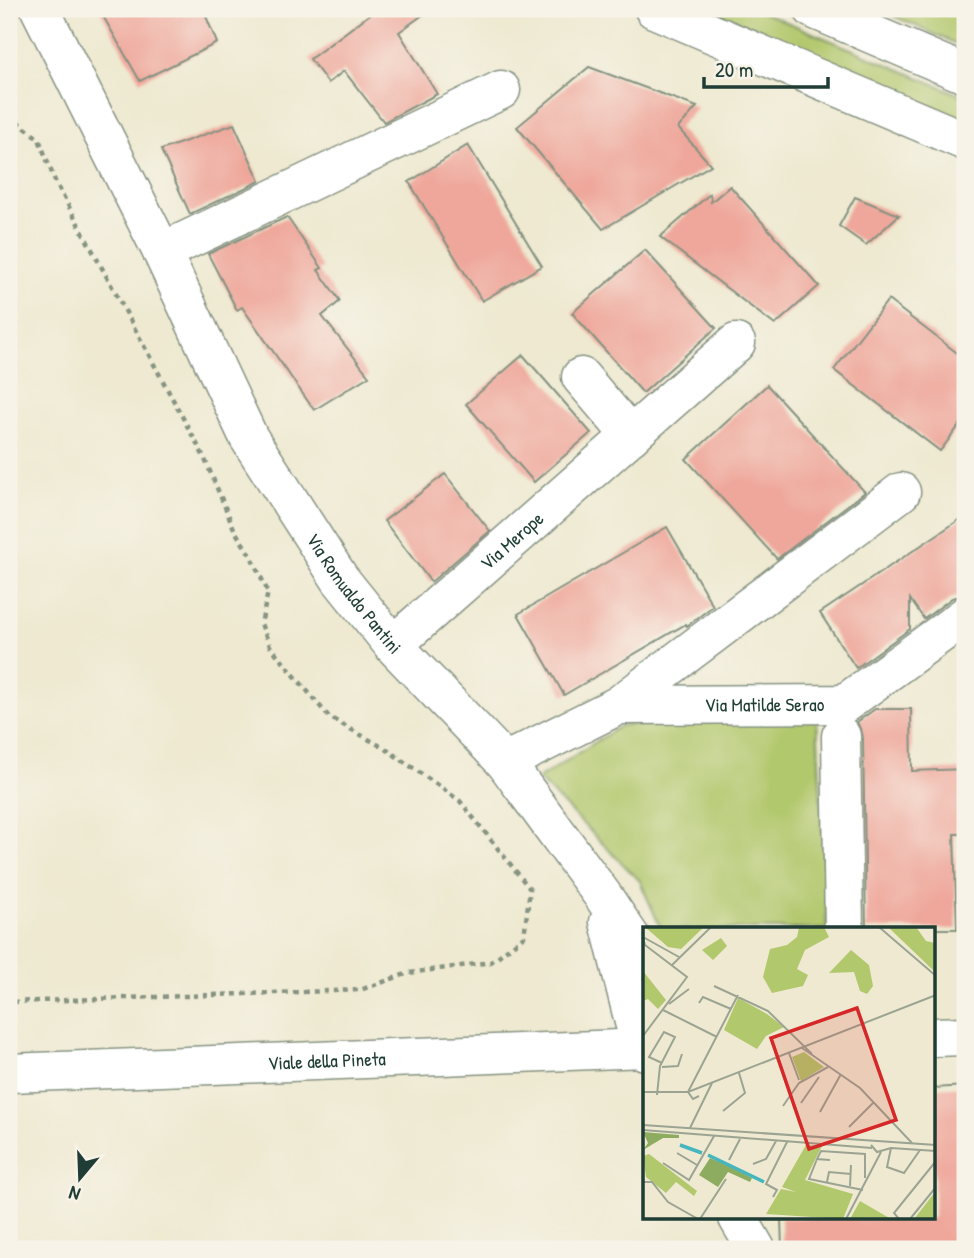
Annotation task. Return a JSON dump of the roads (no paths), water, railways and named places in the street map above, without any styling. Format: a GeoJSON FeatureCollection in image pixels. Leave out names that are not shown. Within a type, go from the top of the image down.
{"type":"FeatureCollection","features":[{"type":"Feature","properties":{"kind":"street","name":"Via Romualdo Pantini"},"geometry":{"type":"LineString","coordinates":[[40,9],[162,252],[249,438],[340,579],[393,645],[505,762],[603,896],[643,956]]}},
{"type":"Feature","properties":{"kind":"street"},"geometry":{"type":"LineString","coordinates":[[654,9],[965,141]]}},
{"type":"Feature","properties":{"kind":"street"},"geometry":{"type":"LineString","coordinates":[[813,9],[965,74]]}},
{"type":"Feature","properties":{"kind":"street"},"geometry":{"type":"LineString","coordinates":[[162,252],[501,90]]}},
{"type":"Feature","properties":{"kind":"street","name":"Via Merope"},"geometry":{"type":"LineString","coordinates":[[393,645],[736,343]]}},
{"type":"Feature","properties":{"kind":"street"},"geometry":{"type":"LineString","coordinates":[[581,377],[631,436]]}},
{"type":"Feature","properties":{"kind":"street","name":"Via Matilde Serao"},"geometry":{"type":"LineString","coordinates":[[505,762],[620,705],[901,492]]}},
{"type":"Feature","properties":{"kind":"street","name":"Via Matilde Serao"},"geometry":{"type":"LineString","coordinates":[[620,705],[844,704],[965,616]]}},
{"type":"Feature","properties":{"kind":"street"},"geometry":{"type":"LineString","coordinates":[[841,736],[844,927]]}},
{"type":"Feature","properties":{"kind":"street","name":"Via Romualdo Pantini"},"geometry":{"type":"LineString","coordinates":[[603,896],[634,1023],[643,1044]]}},
{"type":"Feature","properties":{"kind":"street"},"geometry":{"type":"LineString","coordinates":[[936,1037],[965,1036]]}},
{"type":"Feature","properties":{"kind":"street","name":"Viale della Pineta"},"geometry":{"type":"LineString","coordinates":[[9,1073],[643,1049]]}},
{"type":"Feature","properties":{"kind":"street"},"geometry":{"type":"LineString","coordinates":[[739,1220],[756,1249]]}}]}
